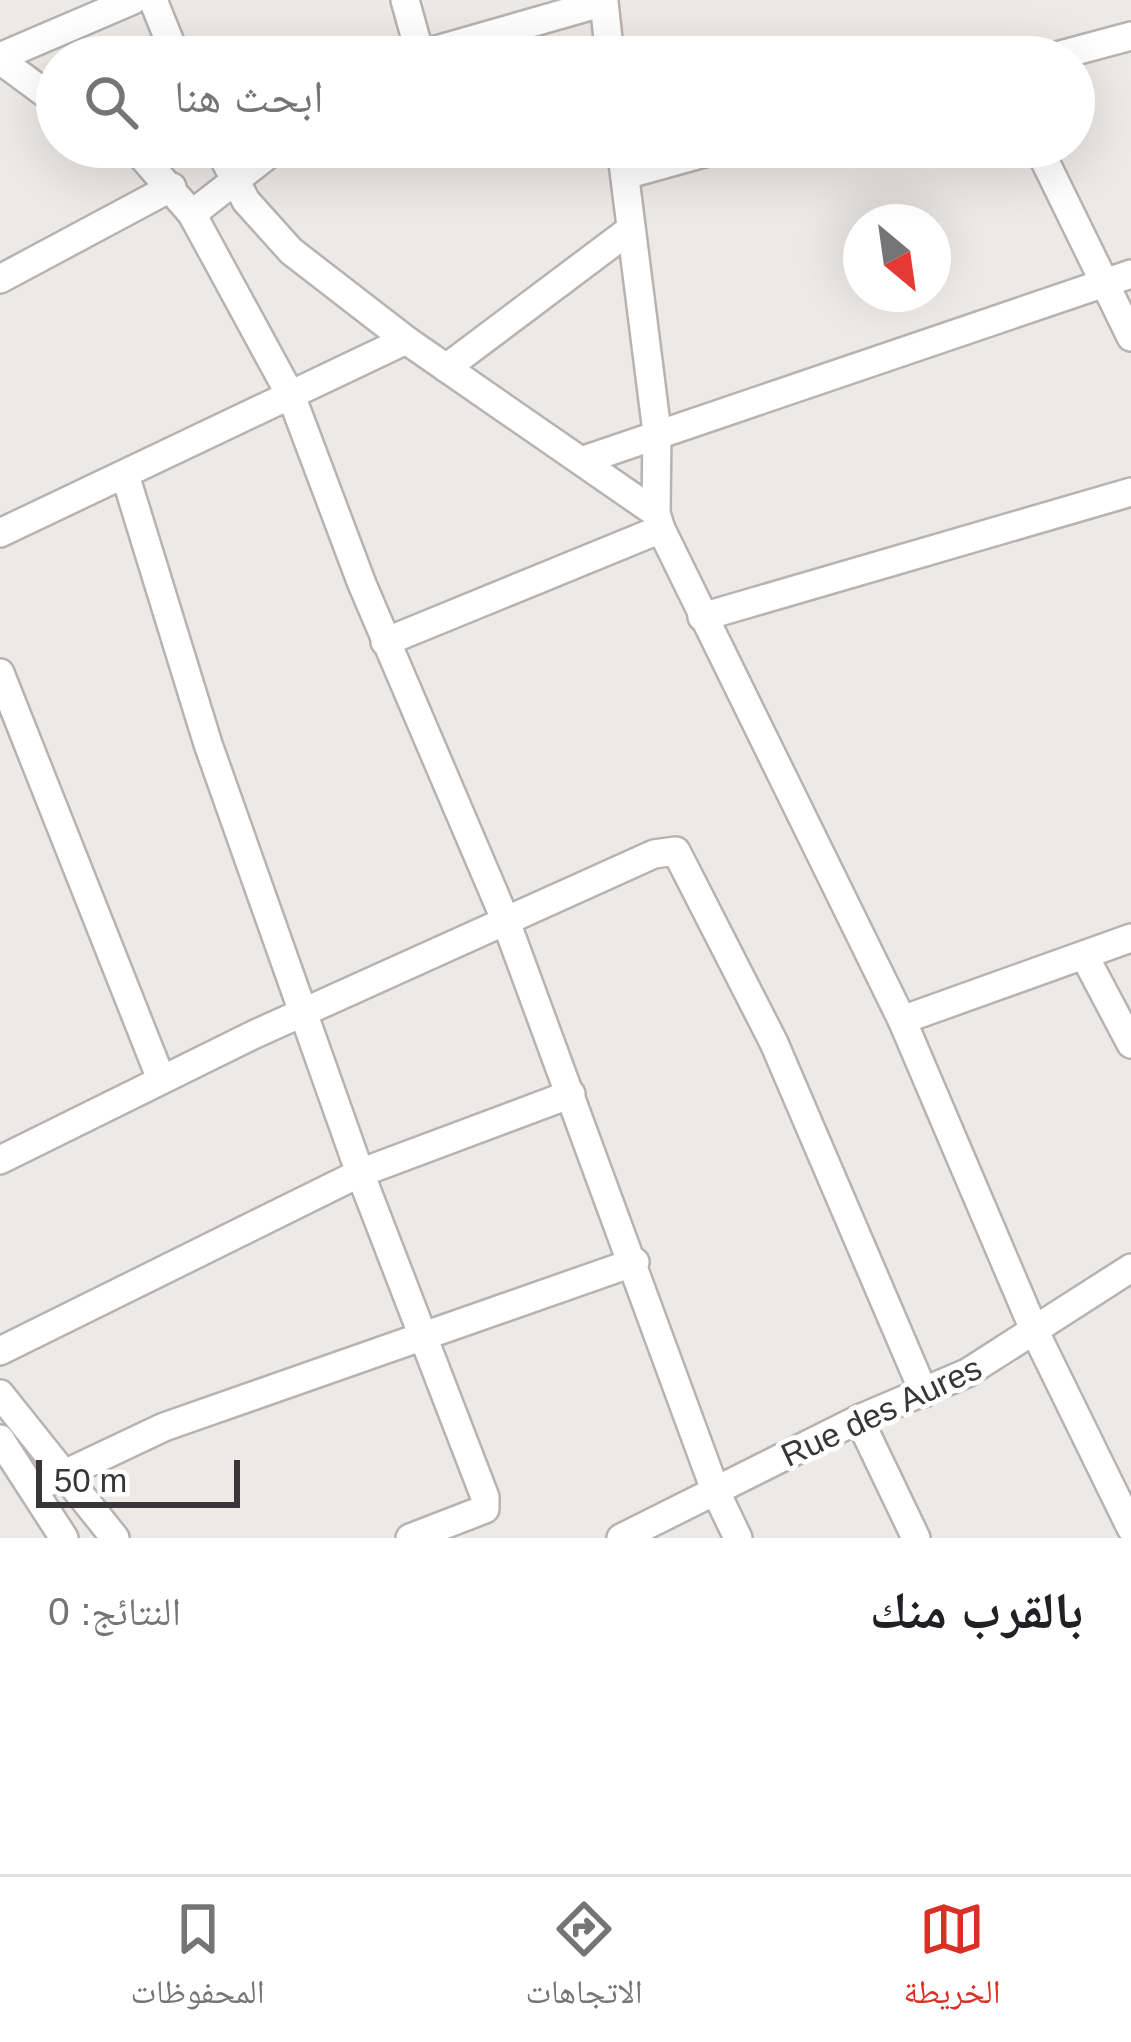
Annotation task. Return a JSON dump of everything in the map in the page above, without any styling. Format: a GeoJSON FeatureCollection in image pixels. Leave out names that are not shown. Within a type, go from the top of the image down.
{"type":"FeatureCollection","features":[{"type":"Feature","properties":{"kind":"street"},"geometry":{"type":"LineString","coordinates":[[52,36],[133,0]]}},
{"type":"Feature","properties":{"kind":"street"},"geometry":{"type":"LineString","coordinates":[[153,0],[168,36]]}},
{"type":"Feature","properties":{"kind":"street"},"geometry":{"type":"LineString","coordinates":[[405,0],[412,36]]}},
{"type":"Feature","properties":{"kind":"street"},"geometry":{"type":"LineString","coordinates":[[485,36],[606,1],[608,36]]}},
{"type":"Feature","properties":{"kind":"street"},"geometry":{"type":"LineString","coordinates":[[1095,46],[1131,36]]}},
{"type":"Feature","properties":{"kind":"street"},"geometry":{"type":"LineString","coordinates":[[36,43],[0,59],[36,86]]}},
{"type":"Feature","properties":{"kind":"street"},"geometry":{"type":"LineString","coordinates":[[156,168],[192,214],[292,398],[386,642],[506,919],[715,1490],[738,1538]]}},
{"type":"Feature","properties":{"kind":"street"},"geometry":{"type":"LineString","coordinates":[[228,168],[281,242],[406,340],[584,460],[659,521]]}},
{"type":"Feature","properties":{"kind":"street"},"geometry":{"type":"LineString","coordinates":[[192,214],[254,168]]}},
{"type":"Feature","properties":{"kind":"street"},"geometry":{"type":"LineString","coordinates":[[624,168],[657,432],[659,521],[902,1020],[1035,1331],[1131,1528]]}},
{"type":"Feature","properties":{"kind":"street"},"geometry":{"type":"LineString","coordinates":[[1050,168],[1118,279],[1131,337]]}},
{"type":"Feature","properties":{"kind":"street"},"geometry":{"type":"LineString","coordinates":[[0,279],[172,187]]}},
{"type":"Feature","properties":{"kind":"street"},"geometry":{"type":"LineString","coordinates":[[446,368],[631,229]]}},
{"type":"Feature","properties":{"kind":"street"},"geometry":{"type":"LineString","coordinates":[[584,460],[1118,279]]}},
{"type":"Feature","properties":{"kind":"street"},"geometry":{"type":"LineString","coordinates":[[0,533],[126,478],[406,340]]}},
{"type":"Feature","properties":{"kind":"street"},"geometry":{"type":"LineString","coordinates":[[126,478],[208,743],[360,1173],[485,1497],[485,1509],[475,1516],[410,1538]]}},
{"type":"Feature","properties":{"kind":"street"},"geometry":{"type":"LineString","coordinates":[[702,617],[1131,492]]}},
{"type":"Feature","properties":{"kind":"street"},"geometry":{"type":"LineString","coordinates":[[386,642],[659,521]]}},
{"type":"Feature","properties":{"kind":"street"},"geometry":{"type":"LineString","coordinates":[[0,673],[161,1079]]}},
{"type":"Feature","properties":{"kind":"street"},"geometry":{"type":"LineString","coordinates":[[0,1160],[161,1079],[506,919],[654,854],[676,851],[774,1043],[924,1393]]}},
{"type":"Feature","properties":{"kind":"street"},"geometry":{"type":"LineString","coordinates":[[902,1020],[1131,938]]}},
{"type":"Feature","properties":{"kind":"street"},"geometry":{"type":"LineString","coordinates":[[1084,955],[1131,1044]]}},
{"type":"Feature","properties":{"kind":"street"},"geometry":{"type":"LineString","coordinates":[[0,1351],[360,1173],[571,1094]]}},
{"type":"Feature","properties":{"kind":"street"},"geometry":{"type":"LineString","coordinates":[[34,1488],[164,1427],[635,1262]]}},
{"type":"Feature","properties":{"kind":"street","name":"Rue des Aures"},"geometry":{"type":"LineString","coordinates":[[620,1538],[860,1419],[924,1393],[1035,1331],[1131,1268]]}},
{"type":"Feature","properties":{"kind":"street"},"geometry":{"type":"LineString","coordinates":[[0,1394],[115,1538]]}},
{"type":"Feature","properties":{"kind":"street"},"geometry":{"type":"LineString","coordinates":[[860,1419],[916,1538]]}},
{"type":"Feature","properties":{"kind":"street"},"geometry":{"type":"LineString","coordinates":[[0,1439],[64,1538]]}}]}
